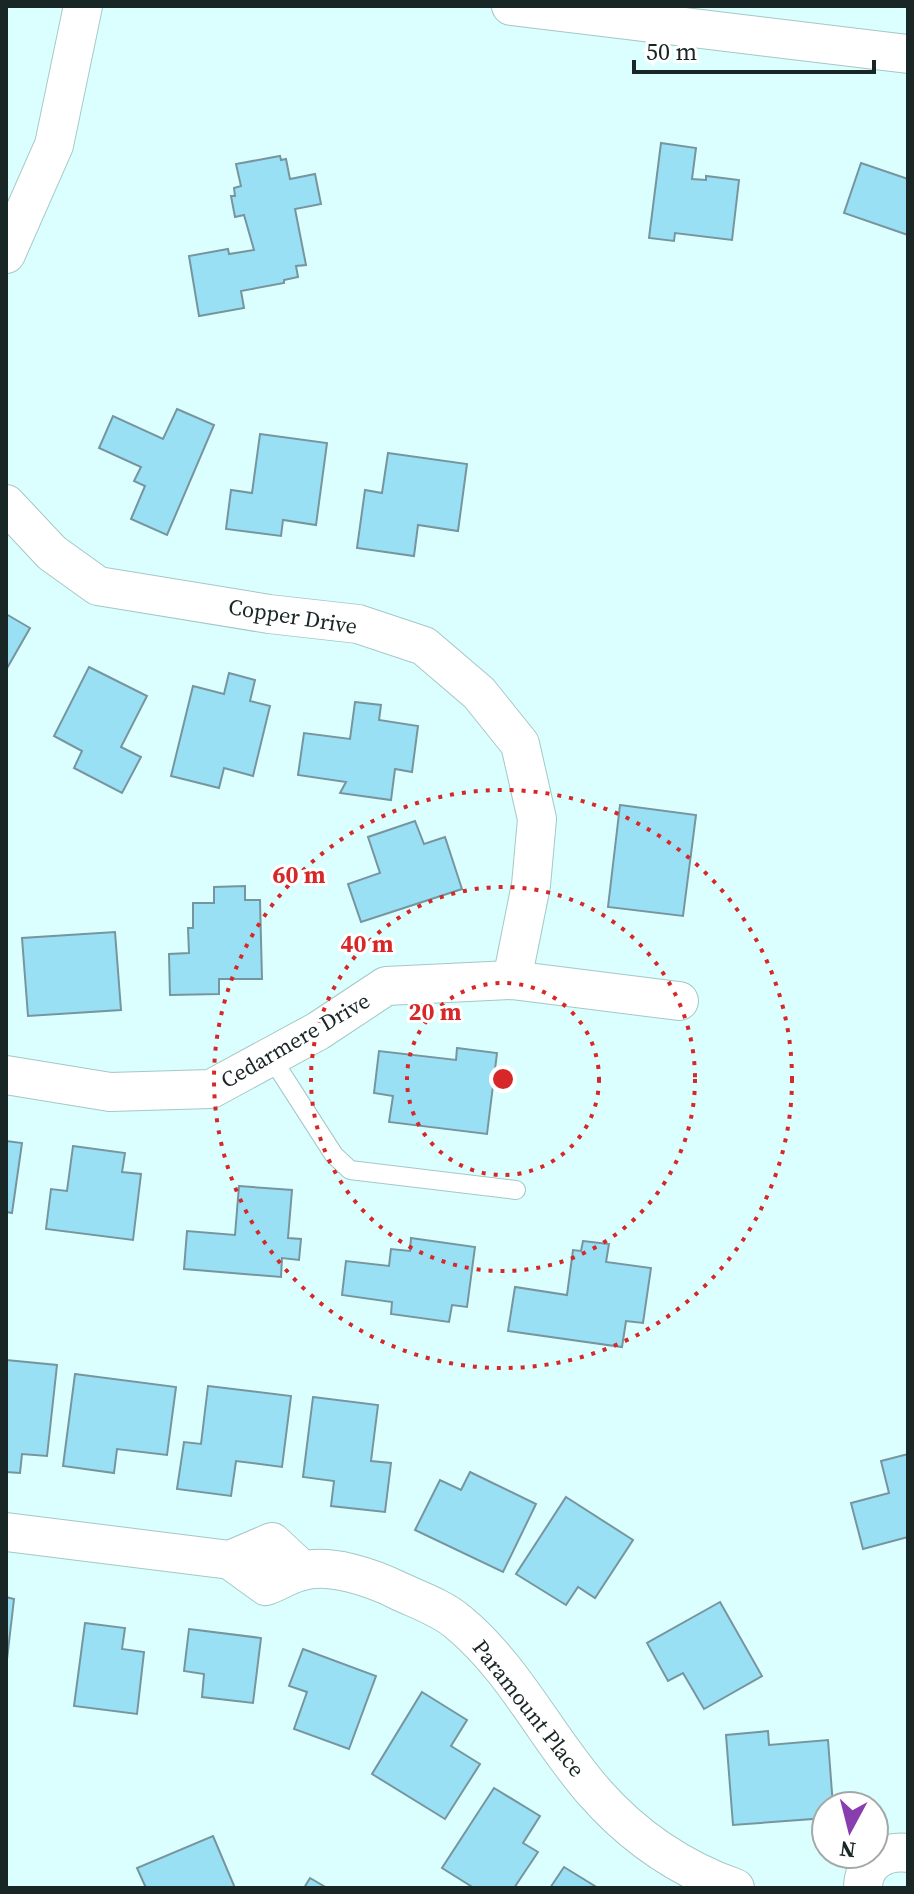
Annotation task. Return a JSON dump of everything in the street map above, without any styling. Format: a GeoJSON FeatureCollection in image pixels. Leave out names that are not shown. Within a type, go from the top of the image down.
{"type":"FeatureCollection","features":[{"type":"Feature","properties":{"kind":"street"},"geometry":{"type":"LineString","coordinates":[[6,254],[54,145],[83,6]]}},
{"type":"Feature","properties":{"kind":"street"},"geometry":{"type":"LineString","coordinates":[[511,6],[726,18],[908,54]]}},
{"type":"Feature","properties":{"kind":"street","name":"Copper Drive"},"geometry":{"type":"LineString","coordinates":[[6,504],[52,553],[98,586],[269,614],[358,624],[424,646],[479,693],[520,744],[537,819],[531,885],[512,980]]}},
{"type":"Feature","properties":{"kind":"street","name":"Cedarmere Drive"},"geometry":{"type":"LineString","coordinates":[[6,1075],[110,1092],[211,1089],[318,1031],[386,986],[512,980],[679,1001]]}},
{"type":"Feature","properties":{"kind":"street","name":"Paramount Place"},"geometry":{"type":"LineString","coordinates":[[6,1532],[230,1560],[272,1542],[302,1570],[341,1571],[377,1580],[456,1619],[488,1650],[594,1792],[624,1823],[667,1856],[707,1878],[735,1888]]}},
{"type":"Feature","properties":{"kind":"street"},"geometry":{"type":"LineString","coordinates":[[863,1888],[866,1871],[874,1861],[895,1852],[908,1853]]}},
{"type":"Feature","properties":{"kind":"lane"},"geometry":{"type":"LineString","coordinates":[[271,1057],[334,1155],[350,1170],[516,1190]]}},
{"type":"Feature","properties":{"kind":"building"},"geometry":{"type":"Polygon","coordinates":[[[661,143],[696,148],[692,179],[706,180],[706,176],[739,180],[732,240],[675,233],[674,241],[649,238],[661,143]]]}},
{"type":"Feature","properties":{"kind":"building"},"geometry":{"type":"Polygon","coordinates":[[[280,156],[281,160],[286,159],[290,179],[315,174],[321,204],[295,209],[306,265],[296,266],[298,277],[284,280],[284,283],[241,291],[244,308],[199,316],[189,256],[228,249],[229,254],[254,250],[244,215],[235,217],[231,196],[235,196],[234,188],[241,186],[236,164],[280,156]]]}},
{"type":"Feature","properties":{"kind":"building"},"geometry":{"type":"Polygon","coordinates":[[[861,163],[908,179],[908,235],[844,213],[861,163]]]}},
{"type":"Feature","properties":{"kind":"building"},"geometry":{"type":"Polygon","coordinates":[[[177,409],[214,425],[167,535],[131,519],[145,486],[134,481],[141,467],[99,448],[113,416],[163,439],[177,409]]]}},
{"type":"Feature","properties":{"kind":"building"},"geometry":{"type":"Polygon","coordinates":[[[260,434],[327,443],[316,525],[283,520],[281,536],[226,529],[231,490],[252,493],[260,434]]]}},
{"type":"Feature","properties":{"kind":"building"},"geometry":{"type":"Polygon","coordinates":[[[388,453],[467,464],[458,531],[418,525],[414,556],[357,548],[365,490],[382,493],[388,453]]]}},
{"type":"Feature","properties":{"kind":"building"},"geometry":{"type":"Polygon","coordinates":[[[6,614],[30,628],[6,670],[6,614]]]}},
{"type":"Feature","properties":{"kind":"building"},"geometry":{"type":"Polygon","coordinates":[[[89,667],[147,696],[121,747],[141,757],[122,793],[74,768],[82,751],[54,736],[89,667]]]}},
{"type":"Feature","properties":{"kind":"building"},"geometry":{"type":"Polygon","coordinates":[[[229,673],[255,680],[250,701],[270,706],[253,776],[224,768],[219,788],[171,776],[193,686],[224,694],[229,673]]]}},
{"type":"Feature","properties":{"kind":"building"},"geometry":{"type":"Polygon","coordinates":[[[355,702],[381,705],[379,720],[418,726],[412,772],[395,769],[391,800],[340,793],[346,782],[298,775],[304,733],[350,739],[355,702]]]}},
{"type":"Feature","properties":{"kind":"building"},"geometry":{"type":"Polygon","coordinates":[[[620,805],[696,815],[683,916],[608,907],[620,805]]]}},
{"type":"Feature","properties":{"kind":"building"},"geometry":{"type":"Polygon","coordinates":[[[415,821],[424,844],[445,837],[462,889],[361,922],[348,884],[380,873],[368,837],[415,821]]]}},
{"type":"Feature","properties":{"kind":"building"},"geometry":{"type":"Polygon","coordinates":[[[245,886],[245,900],[260,900],[262,979],[219,979],[219,994],[170,995],[169,954],[189,953],[188,928],[193,928],[193,903],[214,903],[214,887],[245,886]]]}},
{"type":"Feature","properties":{"kind":"building"},"geometry":{"type":"Polygon","coordinates":[[[115,932],[121,1010],[28,1016],[22,938],[115,932]]]}},
{"type":"Feature","properties":{"kind":"building"},"geometry":{"type":"Polygon","coordinates":[[[457,1048],[497,1053],[487,1134],[389,1122],[393,1096],[374,1093],[379,1051],[456,1060],[457,1048]]]}},
{"type":"Feature","properties":{"kind":"building"},"geometry":{"type":"Polygon","coordinates":[[[6,1141],[22,1143],[12,1213],[6,1212],[6,1141]]]}},
{"type":"Feature","properties":{"kind":"building"},"geometry":{"type":"Polygon","coordinates":[[[73,1146],[125,1153],[122,1172],[141,1174],[133,1240],[46,1229],[51,1189],[67,1191],[73,1146]]]}},
{"type":"Feature","properties":{"kind":"building"},"geometry":{"type":"Polygon","coordinates":[[[239,1186],[292,1190],[288,1238],[301,1239],[299,1260],[282,1258],[281,1277],[184,1269],[187,1231],[235,1235],[239,1186]]]}},
{"type":"Feature","properties":{"kind":"building"},"geometry":{"type":"Polygon","coordinates":[[[411,1238],[475,1247],[467,1307],[452,1305],[449,1322],[391,1314],[392,1302],[342,1295],[346,1261],[389,1266],[391,1249],[410,1251],[411,1238]]]}},
{"type":"Feature","properties":{"kind":"building"},"geometry":{"type":"Polygon","coordinates":[[[583,1241],[609,1244],[606,1262],[651,1268],[643,1323],[626,1321],[622,1347],[508,1331],[515,1287],[567,1295],[573,1250],[581,1251],[583,1241]]]}},
{"type":"Feature","properties":{"kind":"building"},"geometry":{"type":"Polygon","coordinates":[[[6,1360],[57,1365],[47,1456],[22,1454],[20,1473],[6,1472],[6,1360]]]}},
{"type":"Feature","properties":{"kind":"building"},"geometry":{"type":"Polygon","coordinates":[[[75,1374],[176,1387],[167,1455],[117,1449],[114,1473],[63,1466],[75,1374]]]}},
{"type":"Feature","properties":{"kind":"building"},"geometry":{"type":"Polygon","coordinates":[[[208,1386],[291,1396],[282,1467],[236,1461],[231,1496],[177,1489],[184,1442],[201,1444],[208,1386]]]}},
{"type":"Feature","properties":{"kind":"building"},"geometry":{"type":"Polygon","coordinates":[[[313,1397],[378,1405],[371,1461],[391,1463],[385,1512],[331,1506],[334,1481],[303,1477],[313,1397]]]}},
{"type":"Feature","properties":{"kind":"building"},"geometry":{"type":"Polygon","coordinates":[[[908,1454],[908,1537],[863,1549],[851,1503],[889,1493],[881,1461],[908,1454]]]}},
{"type":"Feature","properties":{"kind":"building"},"geometry":{"type":"Polygon","coordinates":[[[470,1472],[536,1504],[503,1572],[415,1530],[440,1480],[461,1490],[470,1472]]]}},
{"type":"Feature","properties":{"kind":"building"},"geometry":{"type":"Polygon","coordinates":[[[566,1497],[633,1540],[595,1598],[578,1587],[566,1605],[516,1574],[566,1497]]]}},
{"type":"Feature","properties":{"kind":"building"},"geometry":{"type":"Polygon","coordinates":[[[6,1597],[14,1599],[6,1668],[6,1597]]]}},
{"type":"Feature","properties":{"kind":"building"},"geometry":{"type":"Polygon","coordinates":[[[720,1602],[762,1676],[704,1709],[683,1673],[668,1681],[647,1643],[720,1602]]]}},
{"type":"Feature","properties":{"kind":"building"},"geometry":{"type":"Polygon","coordinates":[[[85,1623],[125,1628],[122,1649],[144,1652],[137,1714],[74,1706],[85,1623]]]}},
{"type":"Feature","properties":{"kind":"building"},"geometry":{"type":"Polygon","coordinates":[[[189,1629],[261,1638],[253,1703],[202,1697],[204,1674],[184,1671],[189,1629]]]}},
{"type":"Feature","properties":{"kind":"building"},"geometry":{"type":"Polygon","coordinates":[[[303,1649],[376,1676],[349,1749],[294,1729],[307,1692],[289,1686],[303,1649]]]}},
{"type":"Feature","properties":{"kind":"building"},"geometry":{"type":"Polygon","coordinates":[[[422,1692],[467,1720],[451,1746],[480,1764],[445,1819],[372,1774],[422,1692]]]}},
{"type":"Feature","properties":{"kind":"building"},"geometry":{"type":"Polygon","coordinates":[[[768,1731],[769,1745],[828,1740],[832,1790],[810,1790],[810,1819],[733,1825],[726,1735],[768,1731]]]}},
{"type":"Feature","properties":{"kind":"building"},"geometry":{"type":"Polygon","coordinates":[[[494,1788],[540,1816],[523,1843],[538,1852],[514,1888],[474,1888],[442,1868],[494,1788]]]}},
{"type":"Feature","properties":{"kind":"building"},"geometry":{"type":"Polygon","coordinates":[[[213,1836],[235,1888],[146,1888],[137,1868],[213,1836]]]}},
{"type":"Feature","properties":{"kind":"building"},"geometry":{"type":"Polygon","coordinates":[[[564,1867],[598,1888],[550,1888],[564,1867]]]}},
{"type":"Feature","properties":{"kind":"building"},"geometry":{"type":"Polygon","coordinates":[[[310,1878],[327,1888],[304,1888],[310,1878]]]}}]}
